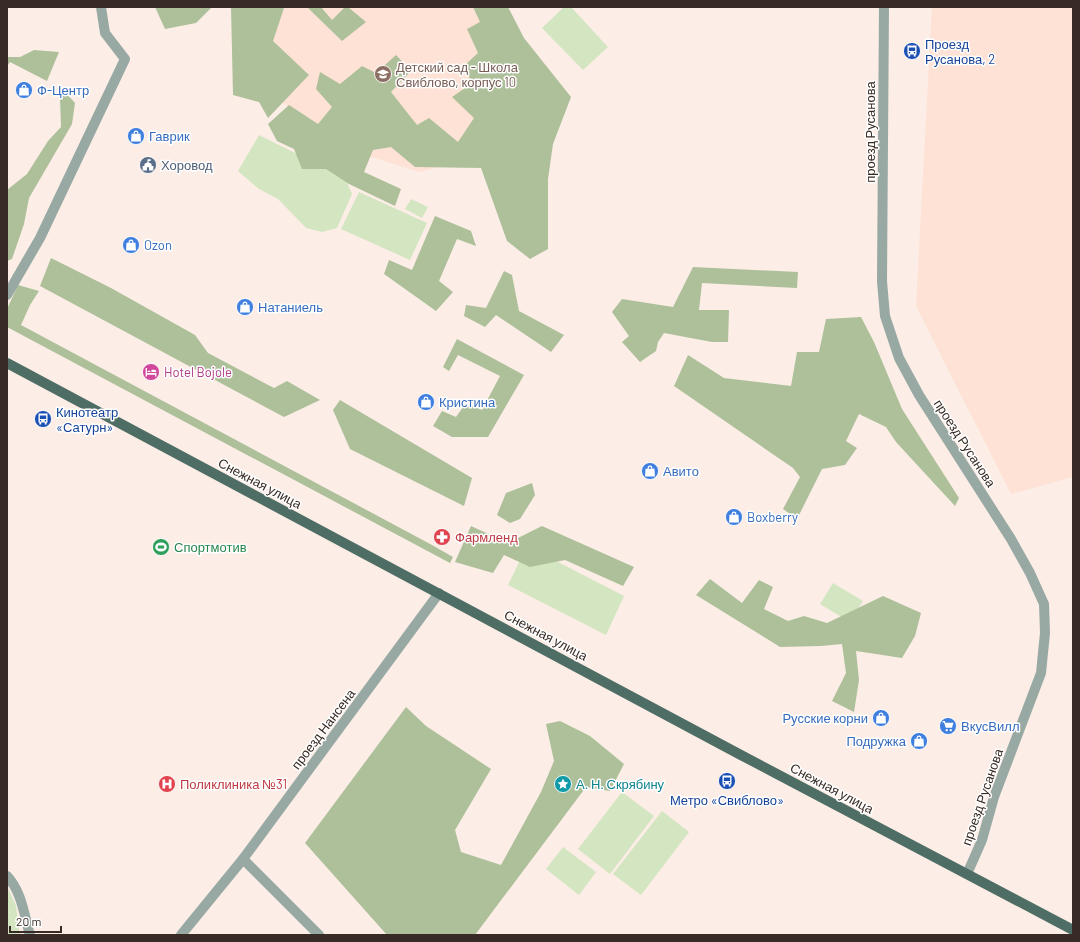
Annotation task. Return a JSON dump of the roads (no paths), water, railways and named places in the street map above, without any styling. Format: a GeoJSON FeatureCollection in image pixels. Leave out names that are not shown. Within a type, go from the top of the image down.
{"type":"FeatureCollection","features":[{"type":"Feature","properties":{"kind":"main road","name":"Снежная улица"},"geometry":{"type":"LineString","coordinates":[[7,363],[739,754],[1073,930]]}},
{"type":"Feature","properties":{"kind":"street"},"geometry":{"type":"LineString","coordinates":[[7,295],[40,238],[125,59],[105,33],[101,7]]}},
{"type":"Feature","properties":{"kind":"street","name":"проезд Русанова"},"geometry":{"type":"LineString","coordinates":[[884,7],[882,237],[885,316],[899,358],[918,395],[1011,539],[1030,573],[1044,604],[1045,633],[1041,673],[994,797],[982,840],[968,874]]}},
{"type":"Feature","properties":{"kind":"street","name":"проезд Нансена"},"geometry":{"type":"LineString","coordinates":[[181,935],[243,859],[439,593]]}},
{"type":"Feature","properties":{"kind":"street"},"geometry":{"type":"LineString","coordinates":[[243,859],[319,935]]}},
{"type":"Feature","properties":{"kind":"street"},"geometry":{"type":"LineString","coordinates":[[7,876],[12,882],[21,901],[30,935]]}},
{"type":"Feature","properties":{"kind":"place","name":"Проезд Русанова, 2"},"geometry":{"type":"Point","coordinates":[912,51]}},
{"type":"Feature","properties":{"kind":"place","name":"Детский сад - Школа Свиблово, корпус 10"},"geometry":{"type":"Point","coordinates":[383,74]}},
{"type":"Feature","properties":{"kind":"place","name":"Ф-Центр"},"geometry":{"type":"Point","coordinates":[24,90]}},
{"type":"Feature","properties":{"kind":"place","name":"Гаврик"},"geometry":{"type":"Point","coordinates":[136,136]}},
{"type":"Feature","properties":{"kind":"place","name":"Хоровод"},"geometry":{"type":"Point","coordinates":[148,165]}},
{"type":"Feature","properties":{"kind":"place","name":"Ozon"},"geometry":{"type":"Point","coordinates":[131,245]}},
{"type":"Feature","properties":{"kind":"place","name":"Натаниель"},"geometry":{"type":"Point","coordinates":[245,307]}},
{"type":"Feature","properties":{"kind":"place","name":"Hotel Bojole"},"geometry":{"type":"Point","coordinates":[151,372]}},
{"type":"Feature","properties":{"kind":"place","name":"Кристина"},"geometry":{"type":"Point","coordinates":[426,402]}},
{"type":"Feature","properties":{"kind":"place","name":"Кинотеатр «Сатурн»"},"geometry":{"type":"Point","coordinates":[43,419]}},
{"type":"Feature","properties":{"kind":"place","name":"Авито"},"geometry":{"type":"Point","coordinates":[650,471]}},
{"type":"Feature","properties":{"kind":"place","name":"Boxberry"},"geometry":{"type":"Point","coordinates":[734,517]}},
{"type":"Feature","properties":{"kind":"place","name":"Фармленд"},"geometry":{"type":"Point","coordinates":[442,537]}},
{"type":"Feature","properties":{"kind":"place","name":"Спортмотив"},"geometry":{"type":"Point","coordinates":[161,547]}},
{"type":"Feature","properties":{"kind":"place","name":"Русские корни"},"geometry":{"type":"Point","coordinates":[881,718]}},
{"type":"Feature","properties":{"kind":"place","name":"ВкусВилл"},"geometry":{"type":"Point","coordinates":[948,726]}},
{"type":"Feature","properties":{"kind":"place","name":"Подружка"},"geometry":{"type":"Point","coordinates":[919,741]}},
{"type":"Feature","properties":{"kind":"place","name":"Метро «Свиблово»"},"geometry":{"type":"Point","coordinates":[727,781]}},
{"type":"Feature","properties":{"kind":"place","name":"Поликлиника №31"},"geometry":{"type":"Point","coordinates":[167,784]}},
{"type":"Feature","properties":{"kind":"place","name":"А. Н. Скрябину"},"geometry":{"type":"Point","coordinates":[563,784]}}]}
